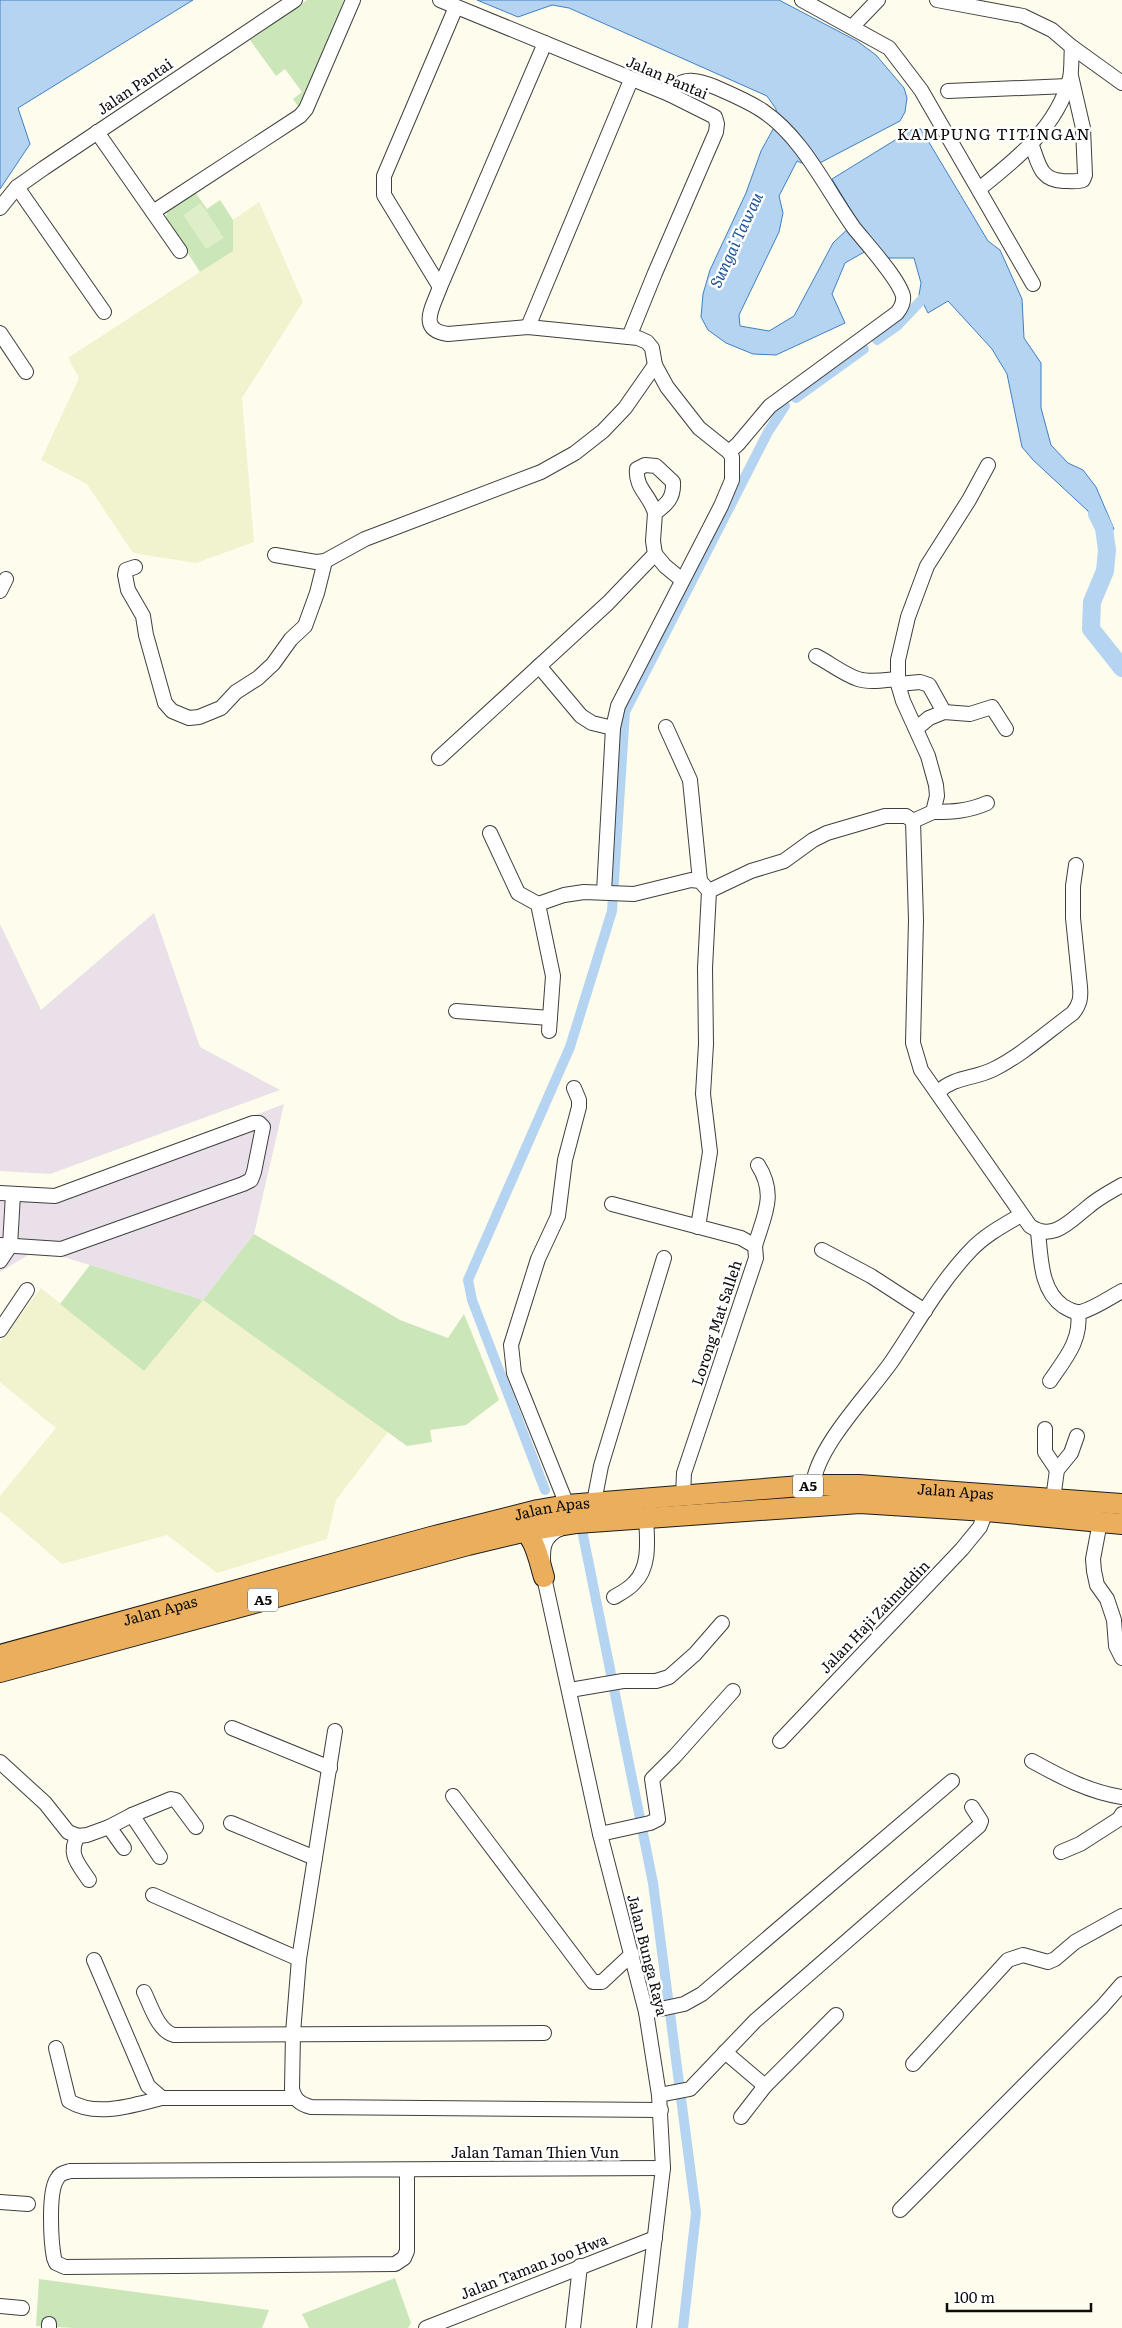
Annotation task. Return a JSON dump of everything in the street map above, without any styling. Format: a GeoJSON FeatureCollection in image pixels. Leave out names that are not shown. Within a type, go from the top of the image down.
{"type":"FeatureCollection","features":[{"type":"Feature","properties":{"kind":"highway","name":"Jalan Apas"},"geometry":{"type":"LineString","coordinates":[[0,1655],[496,1520],[567,1505],[812,1485],[897,1487],[1122,1504]]}},
{"type":"Feature","properties":{"kind":"highway"},"geometry":{"type":"LineString","coordinates":[[743,1492],[740,1499],[746,1504],[783,1501],[791,1502],[795,1506]]}},
{"type":"Feature","properties":{"kind":"highway","name":"Jalan Apas"},"geometry":{"type":"LineString","coordinates":[[0,1672],[468,1545],[527,1531],[577,1523],[795,1506],[884,1503],[1122,1524]]}},
{"type":"Feature","properties":{"kind":"highway"},"geometry":{"type":"LineString","coordinates":[[496,1520],[517,1524],[527,1531],[532,1539],[546,1586]]}},
{"type":"Feature","properties":{"kind":"street","name":"Jalan Pantai"},"geometry":{"type":"LineString","coordinates":[[0,208],[17,187],[294,0]]}},
{"type":"Feature","properties":{"kind":"street"},"geometry":{"type":"LineString","coordinates":[[153,212],[300,116],[306,109],[354,0]]}},
{"type":"Feature","properties":{"kind":"street","name":"Jalan Pantai"},"geometry":{"type":"LineString","coordinates":[[440,0],[669,94],[715,116],[716,132],[655,273],[630,338]]}},
{"type":"Feature","properties":{"kind":"street"},"geometry":{"type":"LineString","coordinates":[[802,0],[889,48],[904,66],[979,189],[1033,284]]}},
{"type":"Feature","properties":{"kind":"street"},"geometry":{"type":"LineString","coordinates":[[852,27],[878,0]]}},
{"type":"Feature","properties":{"kind":"street"},"geometry":{"type":"LineString","coordinates":[[937,0],[1023,16],[1052,30],[1122,83]]}},
{"type":"Feature","properties":{"kind":"street"},"geometry":{"type":"LineString","coordinates":[[440,287],[384,195],[382,187],[384,176],[456,7]]}},
{"type":"Feature","properties":{"kind":"street"},"geometry":{"type":"LineString","coordinates":[[545,43],[440,287],[429,322],[438,333],[448,334],[528,327],[630,338],[647,342],[652,348],[655,365],[667,387],[699,428],[729,452],[732,457],[732,480],[618,706],[613,728],[606,892]]}},
{"type":"Feature","properties":{"kind":"street"},"geometry":{"type":"LineString","coordinates":[[979,189],[1032,146],[1060,104],[1069,81],[1072,47]]}},
{"type":"Feature","properties":{"kind":"street"},"geometry":{"type":"LineString","coordinates":[[528,327],[631,80]]}},
{"type":"Feature","properties":{"kind":"street"},"geometry":{"type":"LineString","coordinates":[[669,94],[672,89],[687,80],[700,81],[740,98],[764,111],[796,142],[903,295],[903,304],[897,313],[770,406],[729,452]]}},
{"type":"Feature","properties":{"kind":"street"},"geometry":{"type":"LineString","coordinates":[[948,91],[1069,81]]}},
{"type":"Feature","properties":{"kind":"street"},"geometry":{"type":"LineString","coordinates":[[1032,146],[1048,179],[1078,182],[1083,180],[1085,175],[1083,128],[1069,81]]}},
{"type":"Feature","properties":{"kind":"street"},"geometry":{"type":"LineString","coordinates":[[97,132],[180,251]]}},
{"type":"Feature","properties":{"kind":"street"},"geometry":{"type":"LineString","coordinates":[[17,187],[104,312]]}},
{"type":"Feature","properties":{"kind":"street"},"geometry":{"type":"LineString","coordinates":[[0,333],[26,372]]}},
{"type":"Feature","properties":{"kind":"street"},"geometry":{"type":"LineString","coordinates":[[275,555],[316,562],[325,561],[365,538],[541,472],[575,453],[603,431],[625,408],[655,365]]}},
{"type":"Feature","properties":{"kind":"street"},"geometry":{"type":"LineString","coordinates":[[933,812],[937,804],[936,785],[928,756],[903,701],[898,681],[902,642],[927,566],[970,500],[988,465]]}},
{"type":"Feature","properties":{"kind":"street"},"geometry":{"type":"LineString","coordinates":[[655,512],[653,541],[655,554],[665,566],[682,580]]}},
{"type":"Feature","properties":{"kind":"street"},"geometry":{"type":"LineString","coordinates":[[439,758],[608,604],[655,554]]}},
{"type":"Feature","properties":{"kind":"street"},"geometry":{"type":"LineString","coordinates":[[135,567],[126,570],[128,590],[143,616],[161,692],[172,711],[189,718],[199,717],[221,708],[236,692],[258,678],[274,664],[292,639],[305,626],[317,593],[325,561]]}},
{"type":"Feature","properties":{"kind":"street"},"geometry":{"type":"LineString","coordinates":[[816,656],[834,665],[844,673],[859,679],[925,683],[929,685],[944,712]]}},
{"type":"Feature","properties":{"kind":"street"},"geometry":{"type":"LineString","coordinates":[[539,666],[581,716],[592,723],[613,728]]}},
{"type":"Feature","properties":{"kind":"street"},"geometry":{"type":"LineString","coordinates":[[916,728],[929,718],[944,712],[970,714],[992,707],[1006,729]]}},
{"type":"Feature","properties":{"kind":"street"},"geometry":{"type":"LineString","coordinates":[[666,727],[690,780],[704,886],[706,1044],[703,1094],[710,1152],[698,1227]]}},
{"type":"Feature","properties":{"kind":"street"},"geometry":{"type":"LineString","coordinates":[[913,821],[933,812],[954,812],[974,808],[987,802]]}},
{"type":"Feature","properties":{"kind":"street"},"geometry":{"type":"LineString","coordinates":[[490,833],[518,893],[538,904],[564,896],[606,892],[634,894],[680,881],[704,886],[784,860],[813,840],[828,833],[885,816],[906,816],[913,821]]}},
{"type":"Feature","properties":{"kind":"street"},"geometry":{"type":"LineString","coordinates":[[913,821],[916,920],[913,1042],[921,1070],[1021,1214],[1030,1226],[1038,1232],[1054,1231],[1063,1227],[1088,1206],[1122,1185]]}},
{"type":"Feature","properties":{"kind":"street"},"geometry":{"type":"LineString","coordinates":[[938,1092],[947,1083],[991,1071],[1004,1064],[1073,1013],[1078,1006],[1081,998],[1072,898],[1076,865]]}},
{"type":"Feature","properties":{"kind":"street"},"geometry":{"type":"LineString","coordinates":[[456,1012],[550,1024],[553,976],[538,904]]}},
{"type":"Feature","properties":{"kind":"street"},"geometry":{"type":"LineString","coordinates":[[567,1505],[514,1374],[512,1345],[535,1265],[558,1216],[565,1160],[580,1107],[574,1088]]}},
{"type":"Feature","properties":{"kind":"street"},"geometry":{"type":"LineString","coordinates":[[0,1261],[5,1245],[7,1194],[55,1196],[253,1123],[259,1123],[263,1127],[254,1172],[251,1180],[243,1184],[61,1249],[5,1245]]}},
{"type":"Feature","properties":{"kind":"street"},"geometry":{"type":"LineString","coordinates":[[755,1246],[768,1192],[766,1179],[758,1165]]}},
{"type":"Feature","properties":{"kind":"street","name":"Lorong Mat Salleh"},"geometry":{"type":"LineString","coordinates":[[612,1204],[741,1238],[755,1246],[756,1258],[684,1473],[683,1496]]}},
{"type":"Feature","properties":{"kind":"street"},"geometry":{"type":"LineString","coordinates":[[812,1485],[814,1474],[834,1439],[971,1250],[979,1242],[1021,1214]]}},
{"type":"Feature","properties":{"kind":"street"},"geometry":{"type":"LineString","coordinates":[[1038,1232],[1043,1268],[1049,1292],[1057,1302],[1068,1309],[1078,1312],[1092,1308],[1122,1291]]}},
{"type":"Feature","properties":{"kind":"street"},"geometry":{"type":"LineString","coordinates":[[822,1250],[871,1276],[925,1311]]}},
{"type":"Feature","properties":{"kind":"street"},"geometry":{"type":"LineString","coordinates":[[594,1502],[601,1466],[664,1258]]}},
{"type":"Feature","properties":{"kind":"street"},"geometry":{"type":"LineString","coordinates":[[0,1330],[28,1290]]}},
{"type":"Feature","properties":{"kind":"street"},"geometry":{"type":"LineString","coordinates":[[1050,1381],[1070,1352],[1075,1341],[1080,1323],[1078,1312]]}},
{"type":"Feature","properties":{"kind":"street"},"geometry":{"type":"LineString","coordinates":[[1045,1429],[1045,1452],[1057,1470]]}},
{"type":"Feature","properties":{"kind":"street"},"geometry":{"type":"LineString","coordinates":[[1052,1499],[1057,1470],[1071,1453],[1078,1436]]}},
{"type":"Feature","properties":{"kind":"street","name":"Jalan Haji Zainuddin"},"geometry":{"type":"LineString","coordinates":[[780,1740],[962,1550],[980,1527],[986,1511]]}},
{"type":"Feature","properties":{"kind":"street"},"geometry":{"type":"LineString","coordinates":[[614,1597],[635,1582],[644,1564],[647,1550],[646,1517]]}},
{"type":"Feature","properties":{"kind":"street"},"geometry":{"type":"LineString","coordinates":[[1100,1522],[1093,1559],[1094,1571],[1097,1584],[1107,1599],[1114,1620],[1116,1646],[1122,1658]]}},
{"type":"Feature","properties":{"kind":"street"},"geometry":{"type":"LineString","coordinates":[[546,1586],[542,1547],[547,1537],[556,1530],[577,1523]]}},
{"type":"Feature","properties":{"kind":"street"},"geometry":{"type":"LineString","coordinates":[[468,1545],[510,1541],[523,1546],[531,1554],[546,1586]]}},
{"type":"Feature","properties":{"kind":"street","name":"Jalan Bunga Raya"},"geometry":{"type":"LineString","coordinates":[[546,1586],[600,1834],[646,2012],[661,2110],[663,2168],[644,2328]]}},
{"type":"Feature","properties":{"kind":"street"},"geometry":{"type":"LineString","coordinates":[[570,1690],[623,1681],[656,1681],[669,1677],[695,1654],[722,1623]]}},
{"type":"Feature","properties":{"kind":"street"},"geometry":{"type":"LineString","coordinates":[[600,1834],[650,1823],[658,1819],[652,1780],[733,1691]]}},
{"type":"Feature","properties":{"kind":"street"},"geometry":{"type":"LineString","coordinates":[[232,1728],[330,1768]]}},
{"type":"Feature","properties":{"kind":"street"},"geometry":{"type":"LineString","coordinates":[[294,2098],[292,2089],[293,2034],[299,1959],[335,1731]]}},
{"type":"Feature","properties":{"kind":"street"},"geometry":{"type":"LineString","coordinates":[[1032,1761],[1062,1778],[1102,1794],[1122,1797]]}},
{"type":"Feature","properties":{"kind":"street"},"geometry":{"type":"LineString","coordinates":[[0,1762],[45,1803],[68,1832],[78,1836],[87,1836],[110,1827],[132,1815],[171,1799],[176,1800],[196,1827]]}},
{"type":"Feature","properties":{"kind":"street"},"geometry":{"type":"LineString","coordinates":[[646,2012],[679,2006],[702,1994],[952,1781]]}},
{"type":"Feature","properties":{"kind":"street"},"geometry":{"type":"LineString","coordinates":[[454,1796],[593,1982],[602,1982],[632,1954]]}},
{"type":"Feature","properties":{"kind":"street"},"geometry":{"type":"LineString","coordinates":[[659,2095],[690,2089],[756,2021],[979,1826],[980,1816],[972,1807]]}},
{"type":"Feature","properties":{"kind":"street"},"geometry":{"type":"LineString","coordinates":[[1061,1852],[1080,1844],[1119,1819],[1122,1814]]}},
{"type":"Feature","properties":{"kind":"street"},"geometry":{"type":"LineString","coordinates":[[132,1815],[160,1857]]}},
{"type":"Feature","properties":{"kind":"street"},"geometry":{"type":"LineString","coordinates":[[231,1823],[315,1858]]}},
{"type":"Feature","properties":{"kind":"street"},"geometry":{"type":"LineString","coordinates":[[110,1827],[124,1848]]}},
{"type":"Feature","properties":{"kind":"street"},"geometry":{"type":"LineString","coordinates":[[78,1836],[73,1849],[73,1856],[89,1880]]}},
{"type":"Feature","properties":{"kind":"street"},"geometry":{"type":"LineString","coordinates":[[154,1896],[299,1959]]}},
{"type":"Feature","properties":{"kind":"street"},"geometry":{"type":"LineString","coordinates":[[913,2064],[1008,1960],[1023,1955],[1048,1962],[1055,1959],[1075,1942],[1122,1916]]}},
{"type":"Feature","properties":{"kind":"street"},"geometry":{"type":"LineString","coordinates":[[94,1960],[148,2086],[162,2098]]}},
{"type":"Feature","properties":{"kind":"street"},"geometry":{"type":"LineString","coordinates":[[900,2210],[1102,2007],[1122,1984]]}},
{"type":"Feature","properties":{"kind":"street"},"geometry":{"type":"LineString","coordinates":[[144,1992],[167,2033],[174,2035],[544,2033]]}},
{"type":"Feature","properties":{"kind":"street"},"geometry":{"type":"LineString","coordinates":[[741,2118],[765,2086],[836,2015]]}},
{"type":"Feature","properties":{"kind":"street"},"geometry":{"type":"LineString","coordinates":[[56,2048],[68,2101],[76,2106],[107,2109],[162,2098],[294,2098],[302,2104],[311,2107],[661,2110]]}},
{"type":"Feature","properties":{"kind":"street"},"geometry":{"type":"LineString","coordinates":[[725,2052],[765,2086]]}},
{"type":"Feature","properties":{"kind":"street","name":"Jalan Taman Thien Vun"},"geometry":{"type":"LineString","coordinates":[[407,2170],[407,2251],[404,2258],[395,2264],[65,2267],[56,2263],[54,2258],[53,2189],[57,2178],[62,2173],[407,2170],[663,2168]]}},
{"type":"Feature","properties":{"kind":"street"},"geometry":{"type":"LineString","coordinates":[[0,2202],[28,2204]]}},
{"type":"Feature","properties":{"kind":"street","name":"Jalan Taman Joo Hwa"},"geometry":{"type":"LineString","coordinates":[[426,2328],[655,2238]]}},
{"type":"Feature","properties":{"kind":"street"},"geometry":{"type":"LineString","coordinates":[[573,2328],[580,2266]]}},
{"type":"Feature","properties":{"kind":"street"},"geometry":{"type":"LineString","coordinates":[[0,2306],[22,2308]]}},
{"type":"Feature","properties":{"kind":"shaded area"},"geometry":{"type":"Polygon","coordinates":[[[154,913],[200,1047],[280,1090],[50,1174],[0,1171],[0,924],[41,1010],[154,913]]]}},
{"type":"Feature","properties":{"kind":"shaded area"},"geometry":{"type":"Polygon","coordinates":[[[284,1104],[254,1234],[203,1300],[38,1249],[0,1272],[0,1187],[57,1191],[284,1104]]]}},
{"type":"Feature","properties":{"kind":"green space"},"geometry":{"type":"Polygon","coordinates":[[[307,0],[344,0],[305,103],[299,108],[293,99],[302,92],[285,69],[276,76],[250,40],[307,0]]]}},
{"type":"Feature","properties":{"kind":"green space"},"geometry":{"type":"Polygon","coordinates":[[[195,192],[207,209],[220,200],[233,220],[233,251],[200,272],[166,219],[167,210],[195,192]]]}},
{"type":"Feature","properties":{"kind":"green space"},"geometry":{"type":"Polygon","coordinates":[[[259,202],[303,302],[242,398],[254,542],[196,563],[133,553],[87,484],[41,460],[79,378],[68,358],[232,251],[233,220],[259,202]]]}},
{"type":"Feature","properties":{"kind":"green space"},"geometry":{"type":"Polygon","coordinates":[[[201,203],[224,238],[206,249],[183,215],[201,203]]]}},
{"type":"Feature","properties":{"kind":"green space"},"geometry":{"type":"Polygon","coordinates":[[[254,1234],[400,1320],[448,1338],[464,1314],[499,1400],[466,1425],[430,1430],[432,1442],[407,1446],[203,1300],[254,1234]]]}},
{"type":"Feature","properties":{"kind":"green space"},"geometry":{"type":"Polygon","coordinates":[[[90,1265],[203,1300],[144,1371],[60,1304],[90,1265]]]}},
{"type":"Feature","properties":{"kind":"green space"},"geometry":{"type":"Polygon","coordinates":[[[41,1288],[144,1371],[203,1300],[388,1432],[336,1500],[327,1539],[217,1573],[167,1535],[62,1564],[0,1511],[0,1496],[56,1428],[0,1382],[0,1342],[41,1288]]]}},
{"type":"Feature","properties":{"kind":"green space"},"geometry":{"type":"Polygon","coordinates":[[[395,2278],[411,2323],[408,2328],[309,2328],[302,2314],[395,2278]]]}},
{"type":"Feature","properties":{"kind":"green space"},"geometry":{"type":"Polygon","coordinates":[[[39,2279],[269,2310],[262,2328],[75,2328],[36,2326],[39,2279]]]}},
{"type":"Feature","properties":{"kind":"water"},"geometry":{"type":"Polygon","coordinates":[[[0,0],[193,0],[18,108],[30,144],[0,189],[0,0]]]}},
{"type":"Feature","properties":{"kind":"water"},"geometry":{"type":"Polygon","coordinates":[[[477,0],[779,0],[857,41],[876,55],[904,88],[907,98],[905,112],[900,121],[812,167],[797,161],[779,196],[783,213],[779,232],[739,315],[740,326],[769,331],[794,316],[833,243],[855,222],[853,214],[832,179],[913,129],[921,129],[988,241],[1000,250],[1022,299],[1024,338],[1041,363],[1041,408],[1051,445],[1068,463],[1083,470],[1096,487],[1114,529],[1099,540],[1095,525],[1088,511],[1033,460],[1022,447],[1007,374],[992,349],[948,301],[928,313],[919,295],[921,283],[914,258],[872,258],[866,251],[845,263],[832,294],[845,323],[776,355],[753,354],[726,343],[708,330],[701,317],[703,294],[710,270],[746,193],[761,151],[777,122],[776,109],[767,96],[569,8],[552,5],[518,17],[477,0]]]}},
{"type":"Feature","properties":{"kind":"waterway"},"geometry":{"type":"LineString","coordinates":[[877,340],[897,326],[931,290]]}},
{"type":"Feature","properties":{"kind":"waterway"},"geometry":{"type":"LineString","coordinates":[[796,398],[864,349]]}},
{"type":"Feature","properties":{"kind":"waterway"},"geometry":{"type":"LineString","coordinates":[[545,1490],[472,1300],[468,1280],[570,1047],[612,911],[625,712],[768,432],[785,406]]}},
{"type":"Feature","properties":{"kind":"waterway","name":"Sungai Tawau"},"geometry":{"type":"LineString","coordinates":[[1097,514],[1104,528],[1107,550],[1105,571],[1092,602],[1091,629],[1122,668]]}},
{"type":"Feature","properties":{"kind":"waterway"},"geometry":{"type":"LineString","coordinates":[[583,1535],[653,1883],[696,2213],[683,2328]]}},
{"type":"Feature","properties":{"kind":"district","name":"KAMPUNG TITINGAN"},"geometry":{"type":"Point","coordinates":[994,134]}}]}
